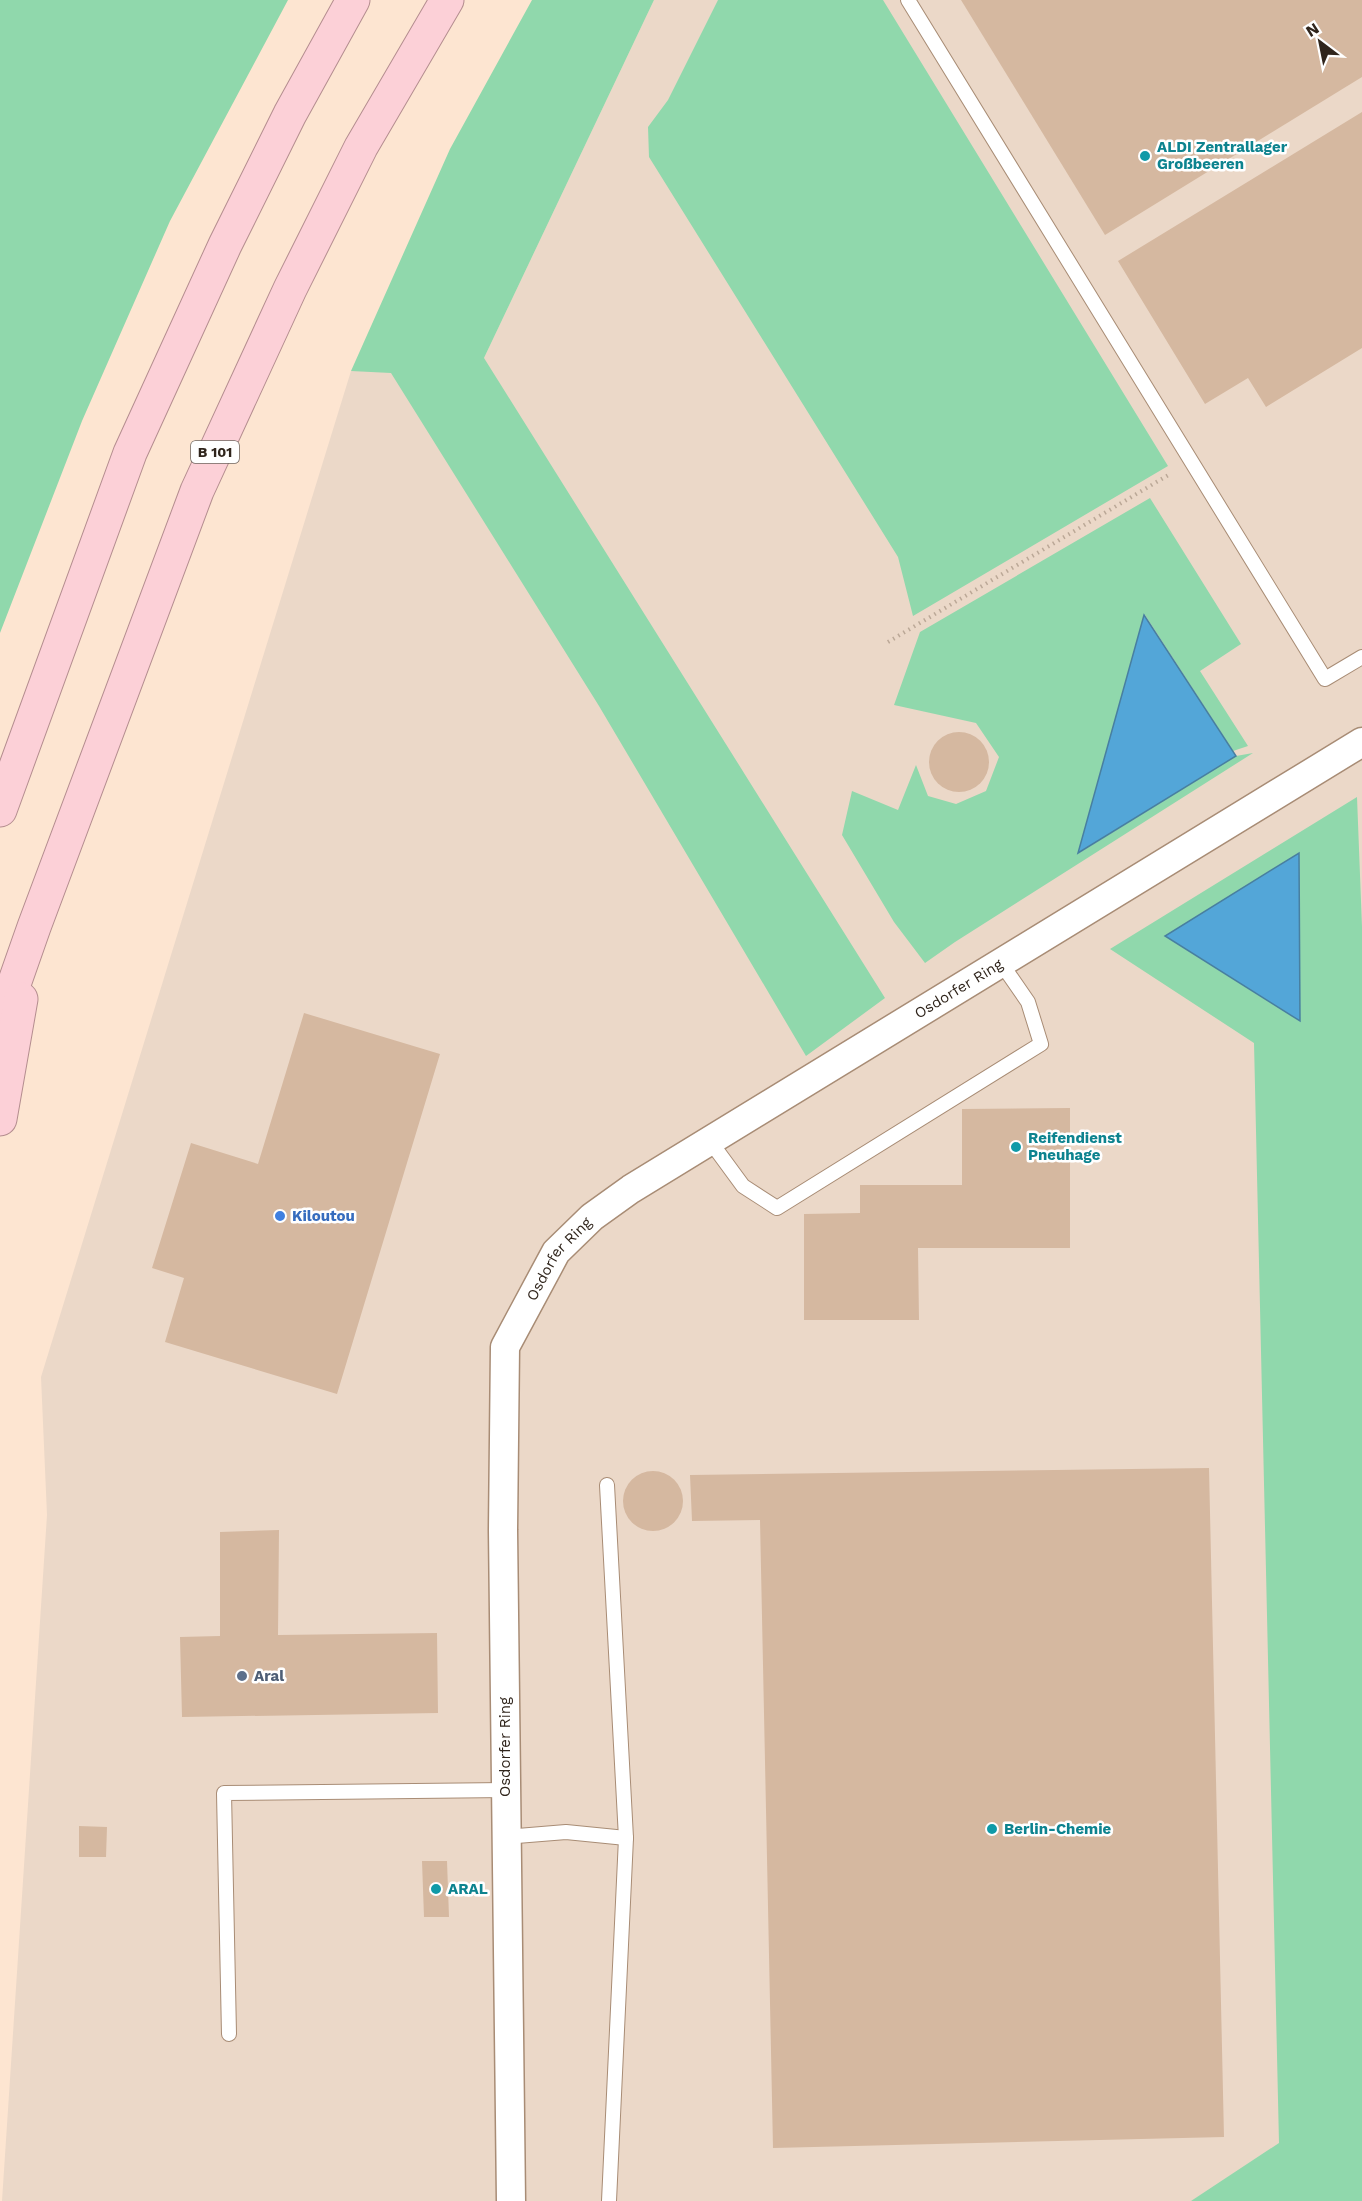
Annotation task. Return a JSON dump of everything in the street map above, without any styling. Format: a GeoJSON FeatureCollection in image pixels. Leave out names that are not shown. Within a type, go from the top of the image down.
{"type":"FeatureCollection","features":[{"type":"Feature","properties":{"kind":"highway"},"geometry":{"type":"LineString","coordinates":[[0,810],[130,453],[225,245],[291,114],[353,0]]}},
{"type":"Feature","properties":{"kind":"highway","name":"B 101"},"geometry":{"type":"LineString","coordinates":[[0,1024],[197,491],[290,289],[361,147],[447,0]]}},
{"type":"Feature","properties":{"kind":"highway"},"geometry":{"type":"LineString","coordinates":[[0,1119],[34,927]]}},
{"type":"Feature","properties":{"kind":"street","name":"Osdorfer Ring"},"geometry":{"type":"LineString","coordinates":[[511,2201],[502,1530],[505,1347],[556,1252],[592,1216],[631,1189],[1362,742]]}},
{"type":"Feature","properties":{"kind":"lane"},"geometry":{"type":"LineString","coordinates":[[908,0],[1326,679],[1362,657]]}},
{"type":"Feature","properties":{"kind":"lane"},"geometry":{"type":"LineString","coordinates":[[710,1141],[743,1186],[777,1208],[1041,1044],[1028,1002],[1001,963]]}},
{"type":"Feature","properties":{"kind":"lane"},"geometry":{"type":"LineString","coordinates":[[607,1485],[626,1838],[609,2201]]}},
{"type":"Feature","properties":{"kind":"lane"},"geometry":{"type":"LineString","coordinates":[[229,2034],[224,1793],[506,1790]]}},
{"type":"Feature","properties":{"kind":"lane"},"geometry":{"type":"LineString","coordinates":[[505,1837],[566,1832],[626,1838]]}},
{"type":"Feature","properties":{"kind":"path"},"geometry":{"type":"LineString","coordinates":[[888,642],[1191,461]]}},
{"type":"Feature","properties":{"kind":"shaded area"},"geometry":{"type":"Polygon","coordinates":[[[654,0],[1362,0],[1362,2201],[2,2201],[47,1515],[41,1377],[351,371],[484,358],[654,0]]]}},
{"type":"Feature","properties":{"kind":"green space"},"geometry":{"type":"Polygon","coordinates":[[[0,0],[288,0],[170,221],[82,421],[0,633],[0,0]]]}},
{"type":"Feature","properties":{"kind":"green space"},"geometry":{"type":"Polygon","coordinates":[[[532,0],[654,0],[484,358],[885,998],[806,1056],[599,706],[391,373],[351,371],[450,149],[532,0]]]}},
{"type":"Feature","properties":{"kind":"green space"},"geometry":{"type":"Polygon","coordinates":[[[718,0],[883,0],[1168,466],[913,616],[898,557],[649,157],[648,127],[668,100],[718,0]]]}},
{"type":"Feature","properties":{"kind":"green space"},"geometry":{"type":"Polygon","coordinates":[[[1150,498],[1241,644],[1200,671],[1248,746],[1233,751],[1145,615],[1079,853],[1236,756],[1253,753],[925,963],[894,922],[842,835],[852,791],[898,810],[916,765],[928,796],[956,804],[986,791],[999,757],[976,723],[894,705],[920,632],[1150,498]]]}},
{"type":"Feature","properties":{"kind":"green space"},"geometry":{"type":"Polygon","coordinates":[[[1357,797],[1362,927],[1362,2201],[1191,2201],[1279,2143],[1254,1043],[1110,949],[1357,797]]]}},
{"type":"Feature","properties":{"kind":"water"},"geometry":{"type":"Polygon","coordinates":[[[1144,615],[1236,756],[1078,853],[1144,615]]]}},
{"type":"Feature","properties":{"kind":"water"},"geometry":{"type":"Polygon","coordinates":[[[1299,853],[1300,1021],[1165,936],[1299,853]]]}},
{"type":"Feature","properties":{"kind":"building","name":"ALDI Zentrallager Großbeeren"},"geometry":{"type":"Polygon","coordinates":[[[961,0],[1362,0],[1362,77],[1105,235],[961,0]]]}},
{"type":"Feature","properties":{"kind":"building","name":"ALDI Zentrallager Großbeeren"},"geometry":{"type":"Polygon","coordinates":[[[1362,112],[1362,348],[1266,407],[1248,378],[1205,404],[1118,261],[1362,112]]]}},
{"type":"Feature","properties":{"kind":"building"},"geometry":{"type":"Polygon","coordinates":[[[953,732],[965,732],[976,737],[984,745],[989,762],[987,774],[976,787],[965,792],[953,792],[942,787],[934,779],[929,768],[929,756],[934,745],[942,737],[953,732]]]}},
{"type":"Feature","properties":{"kind":"building","name":"Kiloutou"},"geometry":{"type":"Polygon","coordinates":[[[304,1013],[440,1054],[337,1394],[165,1342],[184,1278],[152,1268],[191,1143],[258,1164],[304,1013]]]}},
{"type":"Feature","properties":{"kind":"building","name":"Reifendienst Pneuhage"},"geometry":{"type":"Polygon","coordinates":[[[1070,1108],[1070,1248],[918,1248],[919,1320],[804,1320],[804,1214],[860,1213],[860,1185],[962,1185],[962,1109],[1070,1108]]]}},
{"type":"Feature","properties":{"kind":"building","name":"Berlin-Chemie"},"geometry":{"type":"Polygon","coordinates":[[[1209,1468],[1224,2137],[773,2148],[760,1520],[692,1521],[690,1475],[1209,1468]]]}},
{"type":"Feature","properties":{"kind":"building"},"geometry":{"type":"Polygon","coordinates":[[[647,1471],[659,1471],[670,1476],[678,1484],[683,1501],[681,1513],[670,1526],[659,1531],[647,1531],[636,1526],[628,1518],[623,1507],[623,1495],[628,1484],[636,1476],[647,1471]]]}},
{"type":"Feature","properties":{"kind":"building"},"geometry":{"type":"Polygon","coordinates":[[[279,1530],[278,1635],[437,1633],[438,1713],[182,1717],[180,1637],[220,1636],[220,1532],[279,1530]]]}},
{"type":"Feature","properties":{"kind":"building"},"geometry":{"type":"Polygon","coordinates":[[[79,1826],[107,1827],[106,1857],[79,1857],[79,1826]]]}},
{"type":"Feature","properties":{"kind":"building","name":"ARAL"},"geometry":{"type":"Polygon","coordinates":[[[422,1861],[447,1861],[449,1917],[424,1917],[422,1861]]]}},
{"type":"Feature","properties":{"kind":"place","name":"ALDI Zentrallager Großbeeren"},"geometry":{"type":"Point","coordinates":[1145,156]}},
{"type":"Feature","properties":{"kind":"place","name":"Reifendienst Pneuhage"},"geometry":{"type":"Point","coordinates":[1016,1147]}},
{"type":"Feature","properties":{"kind":"place","name":"Kiloutou"},"geometry":{"type":"Point","coordinates":[280,1216]}},
{"type":"Feature","properties":{"kind":"place","name":"Aral"},"geometry":{"type":"Point","coordinates":[242,1676]}},
{"type":"Feature","properties":{"kind":"place","name":"Berlin-Chemie"},"geometry":{"type":"Point","coordinates":[992,1829]}},
{"type":"Feature","properties":{"kind":"place","name":"ARAL"},"geometry":{"type":"Point","coordinates":[436,1889]}}]}
